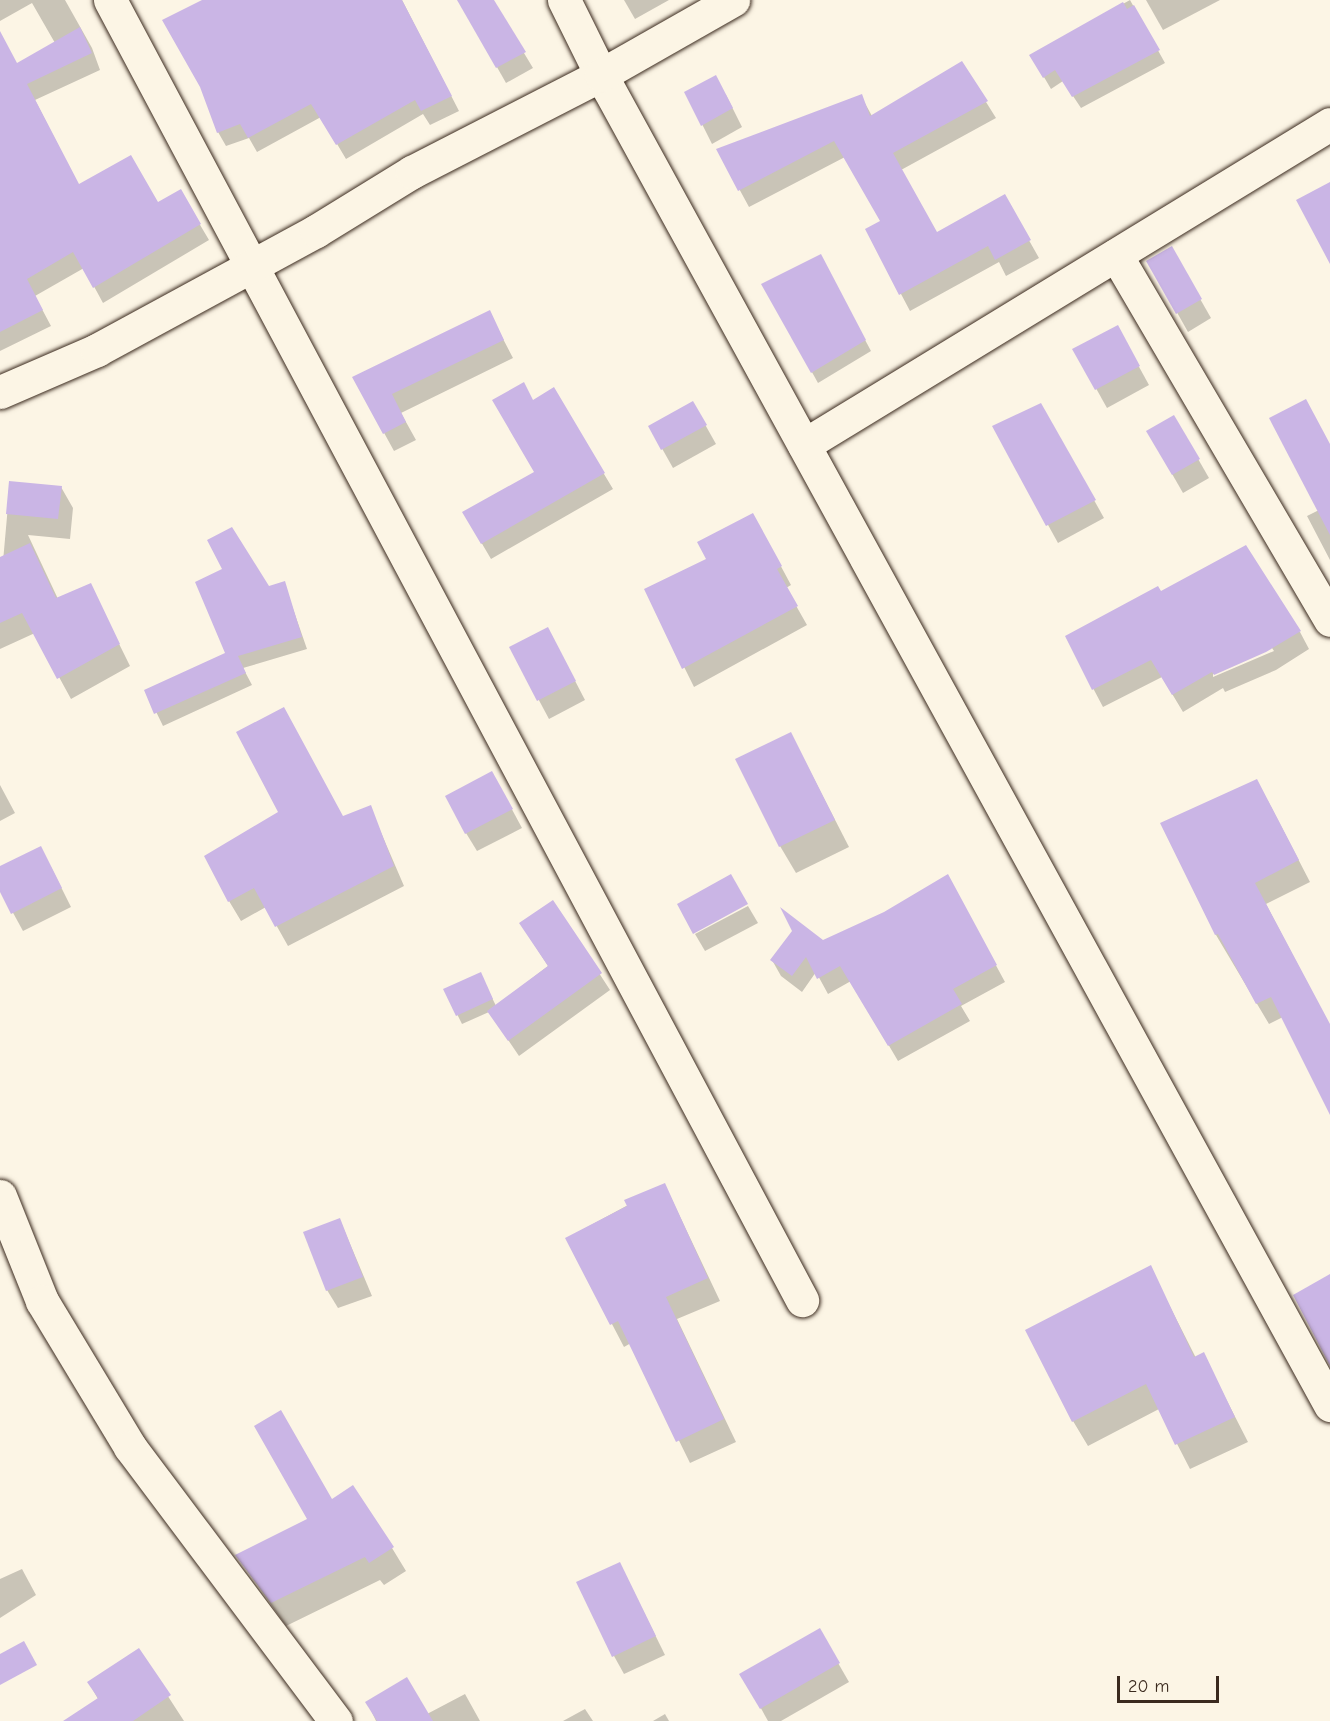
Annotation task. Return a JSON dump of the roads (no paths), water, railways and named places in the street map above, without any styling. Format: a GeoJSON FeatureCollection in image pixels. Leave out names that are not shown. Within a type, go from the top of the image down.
{"type":"FeatureCollection","features":[{"type":"Feature","properties":{"kind":"street"},"geometry":{"type":"LineString","coordinates":[[110,0],[249,267],[802,1300]]}},
{"type":"Feature","properties":{"kind":"street"},"geometry":{"type":"LineString","coordinates":[[564,0],[601,75],[1330,1405]]}},
{"type":"Feature","properties":{"kind":"street"},"geometry":{"type":"LineString","coordinates":[[0,392],[97,350],[249,267],[412,172],[601,75],[733,0]]}},
{"type":"Feature","properties":{"kind":"street"},"geometry":{"type":"LineString","coordinates":[[804,445],[1330,124]]}},
{"type":"Feature","properties":{"kind":"street"},"geometry":{"type":"LineString","coordinates":[[1116,255],[1330,620]]}},
{"type":"Feature","properties":{"kind":"street"},"geometry":{"type":"LineString","coordinates":[[0,1196],[42,1301],[130,1447],[336,1721]]}}]}
